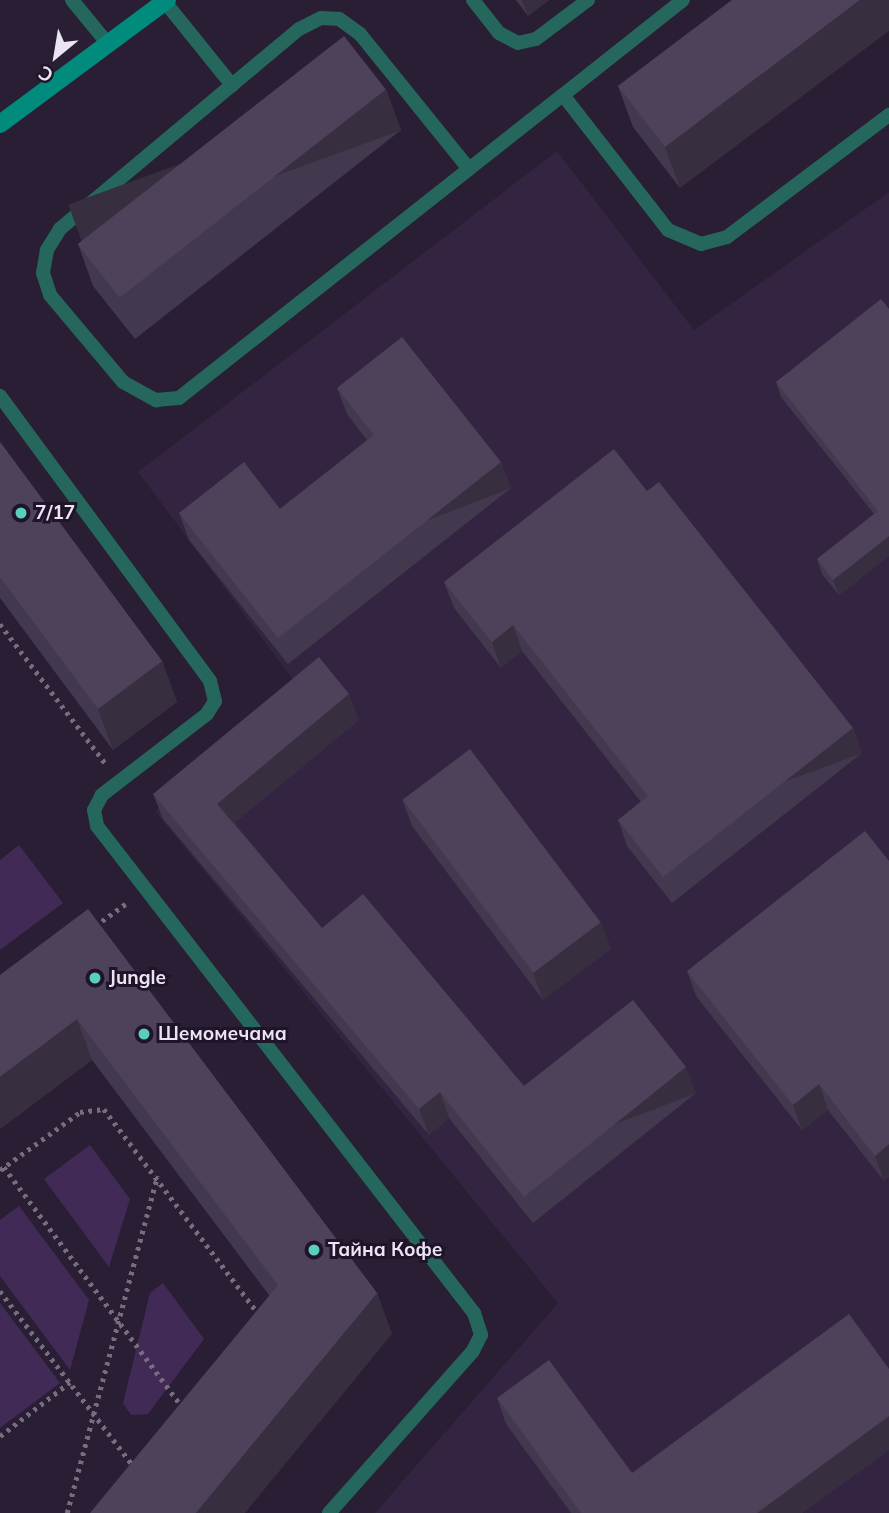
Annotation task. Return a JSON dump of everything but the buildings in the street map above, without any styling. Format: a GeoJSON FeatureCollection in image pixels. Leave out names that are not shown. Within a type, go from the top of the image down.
{"type":"FeatureCollection","features":[{"type":"Feature","properties":{"kind":"main road"},"geometry":{"type":"LineString","coordinates":[[0,124],[166,1]]}},
{"type":"Feature","properties":{"kind":"lane"},"geometry":{"type":"LineString","coordinates":[[72,0],[108,44]]}},
{"type":"Feature","properties":{"kind":"lane"},"geometry":{"type":"LineString","coordinates":[[473,0],[499,33],[517,43],[536,40],[588,0]]}},
{"type":"Feature","properties":{"kind":"lane"},"geometry":{"type":"LineString","coordinates":[[469,169],[360,34],[339,19],[321,18],[299,29],[60,229],[47,250],[43,273],[50,295],[123,382],[140,395],[156,400],[178,398],[469,169],[563,95],[683,0]]}},
{"type":"Feature","properties":{"kind":"lane"},"geometry":{"type":"LineString","coordinates":[[166,1],[232,85]]}},
{"type":"Feature","properties":{"kind":"lane"},"geometry":{"type":"LineString","coordinates":[[563,95],[668,230],[701,244],[727,237],[889,116]]}},
{"type":"Feature","properties":{"kind":"lane"},"geometry":{"type":"LineString","coordinates":[[0,396],[209,681],[215,701],[207,714],[103,795],[94,810],[97,826],[466,1302],[481,1335],[472,1351],[329,1513]]}},
{"type":"Feature","properties":{"kind":"path"},"geometry":{"type":"LineString","coordinates":[[0,624],[119,782]]}},
{"type":"Feature","properties":{"kind":"path"},"geometry":{"type":"LineString","coordinates":[[93,928],[145,888]]}},
{"type":"Feature","properties":{"kind":"path"},"geometry":{"type":"LineString","coordinates":[[184,1410],[2,1169],[80,1112],[97,1107],[112,1114],[257,1311],[259,1321]]}},
{"type":"Feature","properties":{"kind":"path"},"geometry":{"type":"LineString","coordinates":[[67,1513],[157,1176]]}},
{"type":"Feature","properties":{"kind":"path"},"geometry":{"type":"LineString","coordinates":[[0,1291],[136,1470]]}},
{"type":"Feature","properties":{"kind":"path"},"geometry":{"type":"LineString","coordinates":[[0,1436],[70,1382]]}},
{"type":"Feature","properties":{"kind":"shaded area"},"geometry":{"type":"Polygon","coordinates":[[[557,151],[694,330],[889,192],[889,1513],[375,1513],[558,1303],[155,811],[300,689],[138,472],[557,151]]]}},
{"type":"Feature","properties":{"kind":"shaded area"},"geometry":{"type":"Polygon","coordinates":[[[19,845],[63,903],[0,950],[0,860],[19,845]]]}},
{"type":"Feature","properties":{"kind":"shaded area"},"geometry":{"type":"Polygon","coordinates":[[[90,1145],[130,1199],[109,1267],[44,1179],[90,1145]]]}},
{"type":"Feature","properties":{"kind":"shaded area"},"geometry":{"type":"Polygon","coordinates":[[[19,1206],[89,1300],[70,1370],[0,1276],[0,1220],[19,1206]]]}},
{"type":"Feature","properties":{"kind":"shaded area"},"geometry":{"type":"Polygon","coordinates":[[[163,1283],[204,1339],[148,1414],[131,1415],[123,1403],[150,1293],[163,1283]]]}},
{"type":"Feature","properties":{"kind":"shaded area"},"geometry":{"type":"Polygon","coordinates":[[[0,1303],[60,1383],[0,1428],[0,1303]]]}},
{"type":"Feature","properties":{"kind":"place","name":"7/17"},"geometry":{"type":"Point","coordinates":[21,513]}},
{"type":"Feature","properties":{"kind":"place","name":"Jungle"},"geometry":{"type":"Point","coordinates":[95,978]}},
{"type":"Feature","properties":{"kind":"place","name":"Шемомечама"},"geometry":{"type":"Point","coordinates":[144,1034]}},
{"type":"Feature","properties":{"kind":"place","name":"Тайна Кофе"},"geometry":{"type":"Point","coordinates":[314,1250]}}]}
